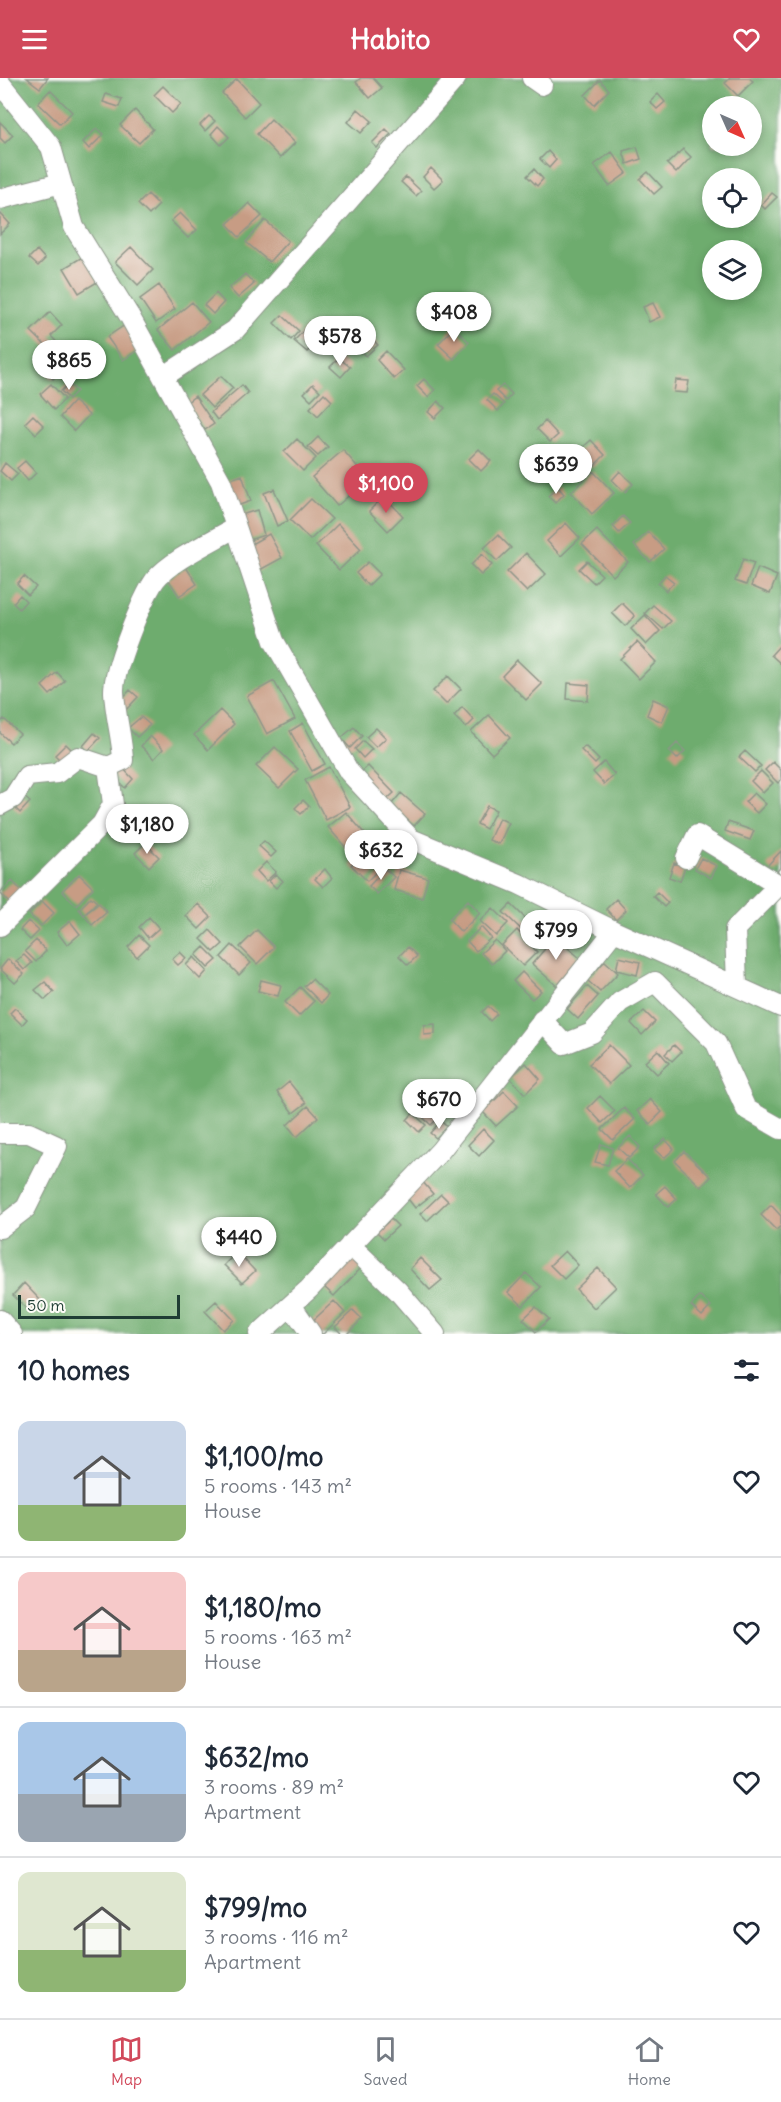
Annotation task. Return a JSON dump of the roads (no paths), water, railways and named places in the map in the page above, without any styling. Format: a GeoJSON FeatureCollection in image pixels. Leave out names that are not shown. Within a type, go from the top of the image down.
{"type":"FeatureCollection","features":[{"type":"Feature","properties":{"kind":"street"},"geometry":{"type":"LineString","coordinates":[[163,377],[235,330],[456,78]]}},
{"type":"Feature","properties":{"kind":"street"},"geometry":{"type":"LineString","coordinates":[[0,83],[51,147],[74,227],[163,377],[221,483],[274,641],[349,772],[411,839],[519,884],[614,931],[781,1007]]}},
{"type":"Feature","properties":{"kind":"street"},"geometry":{"type":"LineString","coordinates":[[0,199],[61,183]]}},
{"type":"Feature","properties":{"kind":"street"},"geometry":{"type":"LineString","coordinates":[[0,805],[13,798],[27,776],[57,773],[78,757],[108,767],[123,760],[123,739],[114,690],[119,664],[134,625],[156,580],[177,563],[236,527]]}},
{"type":"Feature","properties":{"kind":"street"},"geometry":{"type":"LineString","coordinates":[[0,926],[102,824],[113,804],[108,767]]}},
{"type":"Feature","properties":{"kind":"street"},"geometry":{"type":"LineString","coordinates":[[686,858],[697,835],[779,885],[735,929],[737,986]]}},
{"type":"Feature","properties":{"kind":"street"},"geometry":{"type":"LineString","coordinates":[[259,1334],[291,1305],[440,1151],[614,931]]}},
{"type":"Feature","properties":{"kind":"street"},"geometry":{"type":"LineString","coordinates":[[542,1020],[564,1044],[592,1033],[620,1002],[655,982],[716,1043],[746,1109],[781,1129]]}},
{"type":"Feature","properties":{"kind":"street"},"geometry":{"type":"LineString","coordinates":[[0,1133],[29,1133],[57,1146],[26,1208],[0,1228]]}},
{"type":"Feature","properties":{"kind":"street"},"geometry":{"type":"LineString","coordinates":[[350,1245],[398,1291],[435,1334]]}},
{"type":"Feature","properties":{"kind":"street"},"geometry":{"type":"LineString","coordinates":[[291,1305],[311,1334]]}},
{"type":"Feature","properties":{"kind":"street"},"geometry":{"type":"LineString","coordinates":[[0,1320],[12,1334]]}}]}
